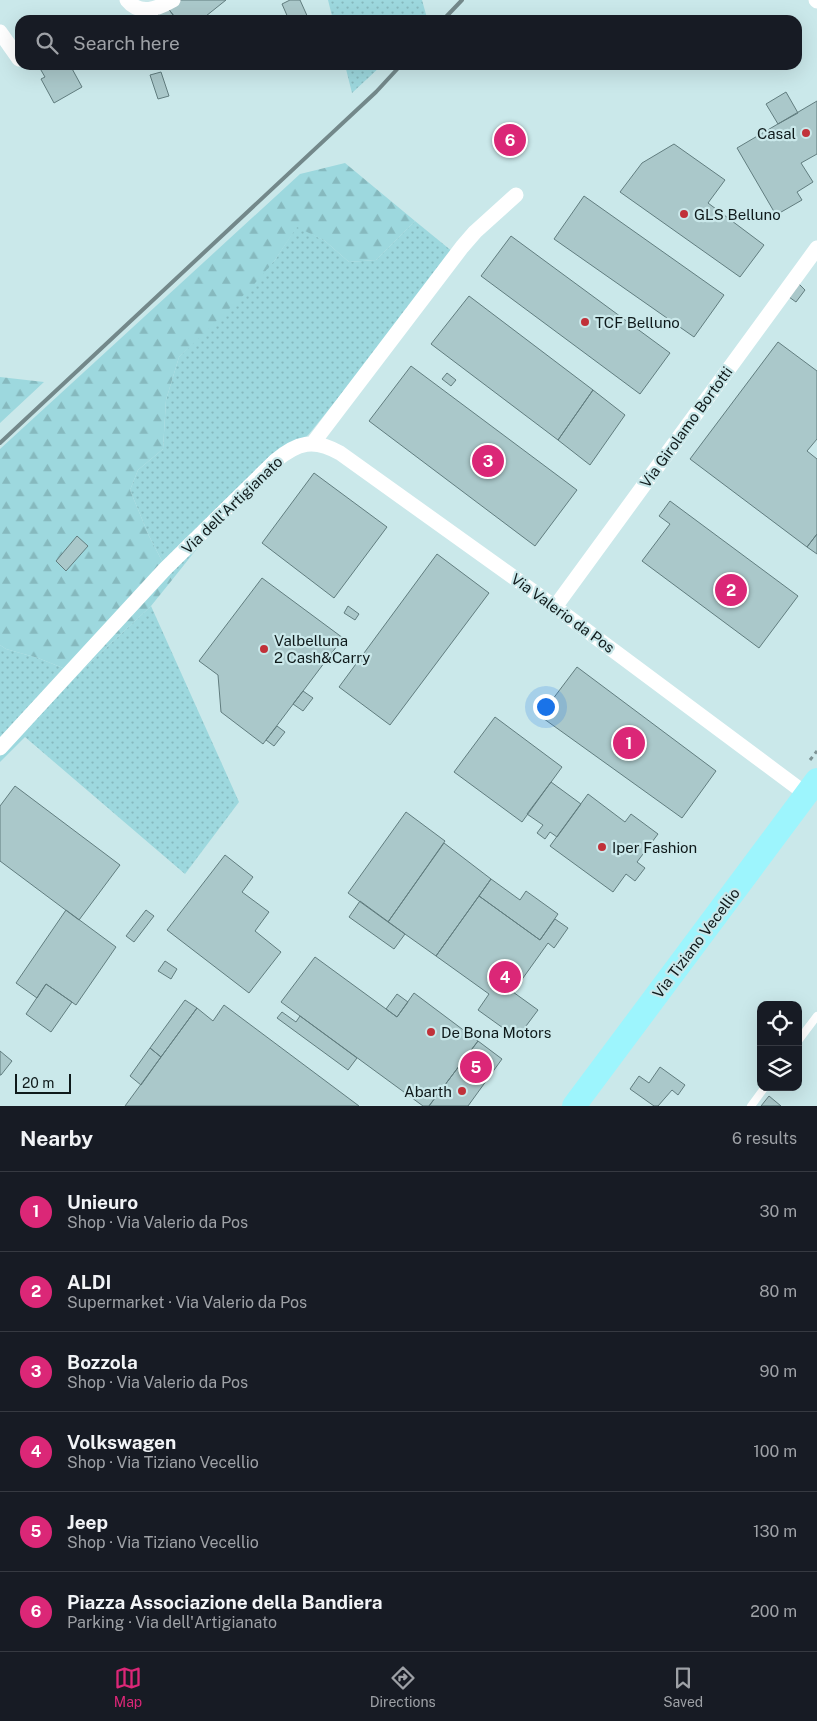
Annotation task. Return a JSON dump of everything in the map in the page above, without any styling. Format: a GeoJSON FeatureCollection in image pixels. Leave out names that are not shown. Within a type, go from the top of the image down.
{"type":"FeatureCollection","features":[{"type":"Feature","properties":{"kind":"main road","name":"Via Tiziano Vecellio"},"geometry":{"type":"LineString","coordinates":[[574,1106],[812,787]]}},
{"type":"Feature","properties":{"kind":"street"},"geometry":{"type":"LineString","coordinates":[[127,0],[131,5],[139,9],[147,10],[155,9],[173,0]]}},
{"type":"Feature","properties":{"kind":"street"},"geometry":{"type":"LineString","coordinates":[[0,32],[15,54]]}},
{"type":"Feature","properties":{"kind":"street"},"geometry":{"type":"LineString","coordinates":[[313,443],[462,247],[475,232],[516,195]]}},
{"type":"Feature","properties":{"kind":"street","name":"Via Girolamo Bortotti"},"geometry":{"type":"LineString","coordinates":[[555,607],[817,248]]}},
{"type":"Feature","properties":{"kind":"street","name":"Via Valerio da Pos"},"geometry":{"type":"LineString","coordinates":[[313,443],[324,444],[340,453],[555,607],[812,787]]}},
{"type":"Feature","properties":{"kind":"street","name":"Via dell'Artigianato"},"geometry":{"type":"LineString","coordinates":[[0,748],[166,569],[275,461],[294,448],[313,443]]}},
{"type":"Feature","properties":{"kind":"lane"},"geometry":{"type":"LineString","coordinates":[[802,1036],[817,1016]]}},
{"type":"Feature","properties":{"kind":"lane"},"geometry":{"type":"LineString","coordinates":[[751,1106],[762,1091]]}},
{"type":"Feature","properties":{"kind":"green space"},"geometry":{"type":"Polygon","coordinates":[[[328,0],[422,0],[426,15],[332,15],[328,0]]]}},
{"type":"Feature","properties":{"kind":"green space"},"geometry":{"type":"Polygon","coordinates":[[[346,70],[377,70],[352,93],[346,70]]]}},
{"type":"Feature","properties":{"kind":"green space"},"geometry":{"type":"Polygon","coordinates":[[[345,163],[415,221],[376,260],[349,262],[325,241],[297,227],[275,260],[250,289],[179,357],[166,400],[163,449],[138,470],[130,490],[149,536],[172,580],[151,606],[78,674],[38,658],[6,649],[0,645],[0,449],[300,174],[345,163]]]}},
{"type":"Feature","properties":{"kind":"green space"},"geometry":{"type":"Polygon","coordinates":[[[415,221],[453,252],[309,434],[215,526],[172,580],[149,536],[130,490],[138,470],[163,449],[166,400],[179,357],[275,260],[297,226],[325,241],[349,262],[376,260],[415,221]]]}},
{"type":"Feature","properties":{"kind":"green space"},"geometry":{"type":"Polygon","coordinates":[[[0,377],[44,382],[0,423],[0,377]]]}},
{"type":"Feature","properties":{"kind":"green space"},"geometry":{"type":"Polygon","coordinates":[[[151,606],[239,802],[185,874],[25,737],[0,762],[0,645],[6,649],[38,658],[78,674],[151,606]]]}},
{"type":"Feature","properties":{"kind":"building"},"geometry":{"type":"Polygon","coordinates":[[[177,0],[226,0],[207,15],[173,15],[167,7],[177,0]]]}},
{"type":"Feature","properties":{"kind":"building"},"geometry":{"type":"Polygon","coordinates":[[[290,0],[300,0],[307,15],[287,15],[282,4],[290,0]]]}},
{"type":"Feature","properties":{"kind":"building"},"geometry":{"type":"Polygon","coordinates":[[[167,7],[173,15],[158,15],[167,7]]]}},
{"type":"Feature","properties":{"kind":"building"},"geometry":{"type":"Polygon","coordinates":[[[41,70],[73,70],[82,87],[54,103],[41,79],[45,77],[41,70]]]}},
{"type":"Feature","properties":{"kind":"building"},"geometry":{"type":"Polygon","coordinates":[[[161,72],[169,96],[158,99],[150,75],[161,72]]]}},
{"type":"Feature","properties":{"kind":"building"},"geometry":{"type":"Polygon","coordinates":[[[786,92],[798,113],[778,124],[766,104],[786,92]]]}},
{"type":"Feature","properties":{"kind":"building"},"geometry":{"type":"Polygon","coordinates":[[[817,101],[817,154],[801,163],[813,182],[797,192],[802,200],[776,215],[737,148],[817,101]]]}},
{"type":"Feature","properties":{"kind":"building"},"geometry":{"type":"Polygon","coordinates":[[[674,144],[725,180],[708,203],[764,245],[740,277],[620,192],[642,163],[674,144]]]}},
{"type":"Feature","properties":{"kind":"building"},"geometry":{"type":"Polygon","coordinates":[[[584,196],[724,295],[694,337],[554,239],[584,196]]]}},
{"type":"Feature","properties":{"kind":"building"},"geometry":{"type":"Polygon","coordinates":[[[511,236],[670,353],[640,394],[481,276],[511,236]]]}},
{"type":"Feature","properties":{"kind":"building"},"geometry":{"type":"Polygon","coordinates":[[[799,284],[805,290],[796,302],[789,297],[799,284]]]}},
{"type":"Feature","properties":{"kind":"building"},"geometry":{"type":"Polygon","coordinates":[[[469,296],[593,390],[558,440],[431,344],[469,296]]]}},
{"type":"Feature","properties":{"kind":"building"},"geometry":{"type":"Polygon","coordinates":[[[778,342],[817,371],[817,439],[807,451],[817,459],[817,534],[807,547],[690,459],[778,342]]]}},
{"type":"Feature","properties":{"kind":"building"},"geometry":{"type":"Polygon","coordinates":[[[411,366],[577,490],[535,546],[369,421],[411,366]]]}},
{"type":"Feature","properties":{"kind":"building"},"geometry":{"type":"Polygon","coordinates":[[[447,373],[456,380],[451,386],[442,379],[447,373]]]}},
{"type":"Feature","properties":{"kind":"building"},"geometry":{"type":"Polygon","coordinates":[[[593,390],[625,415],[590,465],[558,440],[593,390]]]}},
{"type":"Feature","properties":{"kind":"building"},"geometry":{"type":"Polygon","coordinates":[[[314,473],[387,527],[334,598],[262,543],[314,473]]]}},
{"type":"Feature","properties":{"kind":"building"},"geometry":{"type":"Polygon","coordinates":[[[670,501],[798,596],[759,648],[642,561],[670,524],[659,516],[670,501]]]}},
{"type":"Feature","properties":{"kind":"building"},"geometry":{"type":"Polygon","coordinates":[[[817,534],[817,554],[807,547],[817,534]]]}},
{"type":"Feature","properties":{"kind":"building"},"geometry":{"type":"Polygon","coordinates":[[[77,536],[88,546],[66,571],[56,561],[77,536]]]}},
{"type":"Feature","properties":{"kind":"building"},"geometry":{"type":"Polygon","coordinates":[[[437,554],[489,593],[390,725],[339,687],[437,554]]]}},
{"type":"Feature","properties":{"kind":"building"},"geometry":{"type":"Polygon","coordinates":[[[262,578],[343,638],[263,744],[221,712],[218,675],[199,661],[262,578]]]}},
{"type":"Feature","properties":{"kind":"building"},"geometry":{"type":"Polygon","coordinates":[[[348,606],[359,614],[355,620],[344,613],[348,606]]]}},
{"type":"Feature","properties":{"kind":"building"},"geometry":{"type":"Polygon","coordinates":[[[577,667],[716,771],[682,818],[540,716],[577,667]]]}},
{"type":"Feature","properties":{"kind":"building"},"geometry":{"type":"Polygon","coordinates":[[[303,691],[313,698],[303,711],[293,704],[303,691]]]}},
{"type":"Feature","properties":{"kind":"building"},"geometry":{"type":"Polygon","coordinates":[[[495,717],[562,767],[522,822],[454,772],[495,717]]]}},
{"type":"Feature","properties":{"kind":"building"},"geometry":{"type":"Polygon","coordinates":[[[277,726],[285,732],[274,746],[266,740],[277,726]]]}},
{"type":"Feature","properties":{"kind":"building"},"geometry":{"type":"Polygon","coordinates":[[[551,782],[581,804],[557,837],[550,832],[545,839],[537,833],[543,825],[527,814],[551,782]]]}},
{"type":"Feature","properties":{"kind":"building"},"geometry":{"type":"Polygon","coordinates":[[[15,786],[120,865],[79,920],[0,861],[0,806],[15,786]]]}},
{"type":"Feature","properties":{"kind":"building"},"geometry":{"type":"Polygon","coordinates":[[[588,794],[625,822],[631,814],[658,834],[637,862],[645,868],[635,881],[626,874],[613,892],[550,846],[588,794]]]}},
{"type":"Feature","properties":{"kind":"building"},"geometry":{"type":"Polygon","coordinates":[[[406,812],[445,841],[388,922],[348,893],[406,812]]]}},
{"type":"Feature","properties":{"kind":"building"},"geometry":{"type":"Polygon","coordinates":[[[444,843],[491,879],[436,956],[388,922],[444,843]]]}},
{"type":"Feature","properties":{"kind":"building"},"geometry":{"type":"Polygon","coordinates":[[[225,855],[253,877],[242,892],[269,912],[255,931],[281,952],[249,993],[167,930],[225,855]]]}},
{"type":"Feature","properties":{"kind":"building"},"geometry":{"type":"Polygon","coordinates":[[[491,879],[520,900],[526,891],[558,914],[540,940],[479,896],[491,879]]]}},
{"type":"Feature","properties":{"kind":"building"},"geometry":{"type":"Polygon","coordinates":[[[479,896],[540,940],[555,919],[568,928],[554,948],[548,943],[513,992],[538,1010],[517,1038],[478,1010],[489,994],[436,956],[479,896]]]}},
{"type":"Feature","properties":{"kind":"building"},"geometry":{"type":"Polygon","coordinates":[[[360,901],[405,934],[394,949],[349,917],[360,901]]]}},
{"type":"Feature","properties":{"kind":"building"},"geometry":{"type":"Polygon","coordinates":[[[66,910],[116,947],[76,1005],[46,984],[37,998],[16,983],[66,910]]]}},
{"type":"Feature","properties":{"kind":"building"},"geometry":{"type":"Polygon","coordinates":[[[146,910],[154,916],[134,942],[126,936],[146,910]]]}},
{"type":"Feature","properties":{"kind":"building"},"geometry":{"type":"Polygon","coordinates":[[[315,957],[397,1017],[414,993],[478,1041],[429,1106],[423,1106],[281,1002],[315,957]]]}},
{"type":"Feature","properties":{"kind":"building"},"geometry":{"type":"Polygon","coordinates":[[[165,961],[177,969],[171,979],[158,971],[165,961]]]}},
{"type":"Feature","properties":{"kind":"building"},"geometry":{"type":"Polygon","coordinates":[[[46,984],[72,1002],[51,1032],[26,1014],[46,984]]]}},
{"type":"Feature","properties":{"kind":"building"},"geometry":{"type":"Polygon","coordinates":[[[397,994],[408,1002],[397,1017],[386,1009],[397,994]]]}},
{"type":"Feature","properties":{"kind":"building"},"geometry":{"type":"Polygon","coordinates":[[[185,1000],[197,1008],[161,1057],[150,1048],[185,1000]]]}},
{"type":"Feature","properties":{"kind":"building"},"geometry":{"type":"Polygon","coordinates":[[[224,1005],[359,1106],[125,1106],[197,1008],[213,1021],[224,1005]]]}},
{"type":"Feature","properties":{"kind":"building"},"geometry":{"type":"Polygon","coordinates":[[[282,1012],[296,1022],[300,1016],[357,1058],[348,1070],[277,1018],[282,1012]]]}},
{"type":"Feature","properties":{"kind":"building"},"geometry":{"type":"Polygon","coordinates":[[[478,1041],[502,1059],[468,1106],[429,1106],[478,1041]]]}},
{"type":"Feature","properties":{"kind":"building"},"geometry":{"type":"Polygon","coordinates":[[[150,1048],[161,1057],[141,1085],[130,1076],[150,1048]]]}},
{"type":"Feature","properties":{"kind":"building"},"geometry":{"type":"Polygon","coordinates":[[[0,1051],[12,1061],[1,1075],[0,1075],[0,1051]]]}},
{"type":"Feature","properties":{"kind":"building"},"geometry":{"type":"Polygon","coordinates":[[[660,1067],[685,1085],[678,1095],[672,1090],[658,1106],[654,1106],[630,1089],[639,1076],[649,1083],[660,1067]]]}},
{"type":"Feature","properties":{"kind":"building"},"geometry":{"type":"Polygon","coordinates":[[[769,1096],[781,1106],[761,1106],[769,1096]]]}},
{"type":"Feature","properties":{"kind":"railway"},"geometry":{"type":"LineString","coordinates":[[448,15],[462,0]]}},
{"type":"Feature","properties":{"kind":"railway"},"geometry":{"type":"LineString","coordinates":[[0,443],[376,92],[396,70]]}},
{"type":"Feature","properties":{"kind":"place","name":"Casal"},"geometry":{"type":"Point","coordinates":[806,133]}},
{"type":"Feature","properties":{"kind":"place","name":"Piazza Associazione della Bandiera"},"geometry":{"type":"Point","coordinates":[510,140]}},
{"type":"Feature","properties":{"kind":"place","name":"GLS Belluno"},"geometry":{"type":"Point","coordinates":[684,214]}},
{"type":"Feature","properties":{"kind":"place","name":"TCF Belluno"},"geometry":{"type":"Point","coordinates":[585,322]}},
{"type":"Feature","properties":{"kind":"place","name":"Bozzola"},"geometry":{"type":"Point","coordinates":[488,461]}},
{"type":"Feature","properties":{"kind":"place","name":"ALDI"},"geometry":{"type":"Point","coordinates":[731,590]}},
{"type":"Feature","properties":{"kind":"place","name":"Valbelluna 2 Cash&Carry"},"geometry":{"type":"Point","coordinates":[264,649]}},
{"type":"Feature","properties":{"kind":"place","name":"Unieuro"},"geometry":{"type":"Point","coordinates":[629,743]}},
{"type":"Feature","properties":{"kind":"place","name":"Iper Fashion"},"geometry":{"type":"Point","coordinates":[602,847]}},
{"type":"Feature","properties":{"kind":"place","name":"Volkswagen"},"geometry":{"type":"Point","coordinates":[505,977]}},
{"type":"Feature","properties":{"kind":"place","name":"De Bona Motors"},"geometry":{"type":"Point","coordinates":[431,1032]}},
{"type":"Feature","properties":{"kind":"place","name":"Jeep"},"geometry":{"type":"Point","coordinates":[476,1067]}},
{"type":"Feature","properties":{"kind":"place","name":"Abarth"},"geometry":{"type":"Point","coordinates":[462,1091]}}]}
